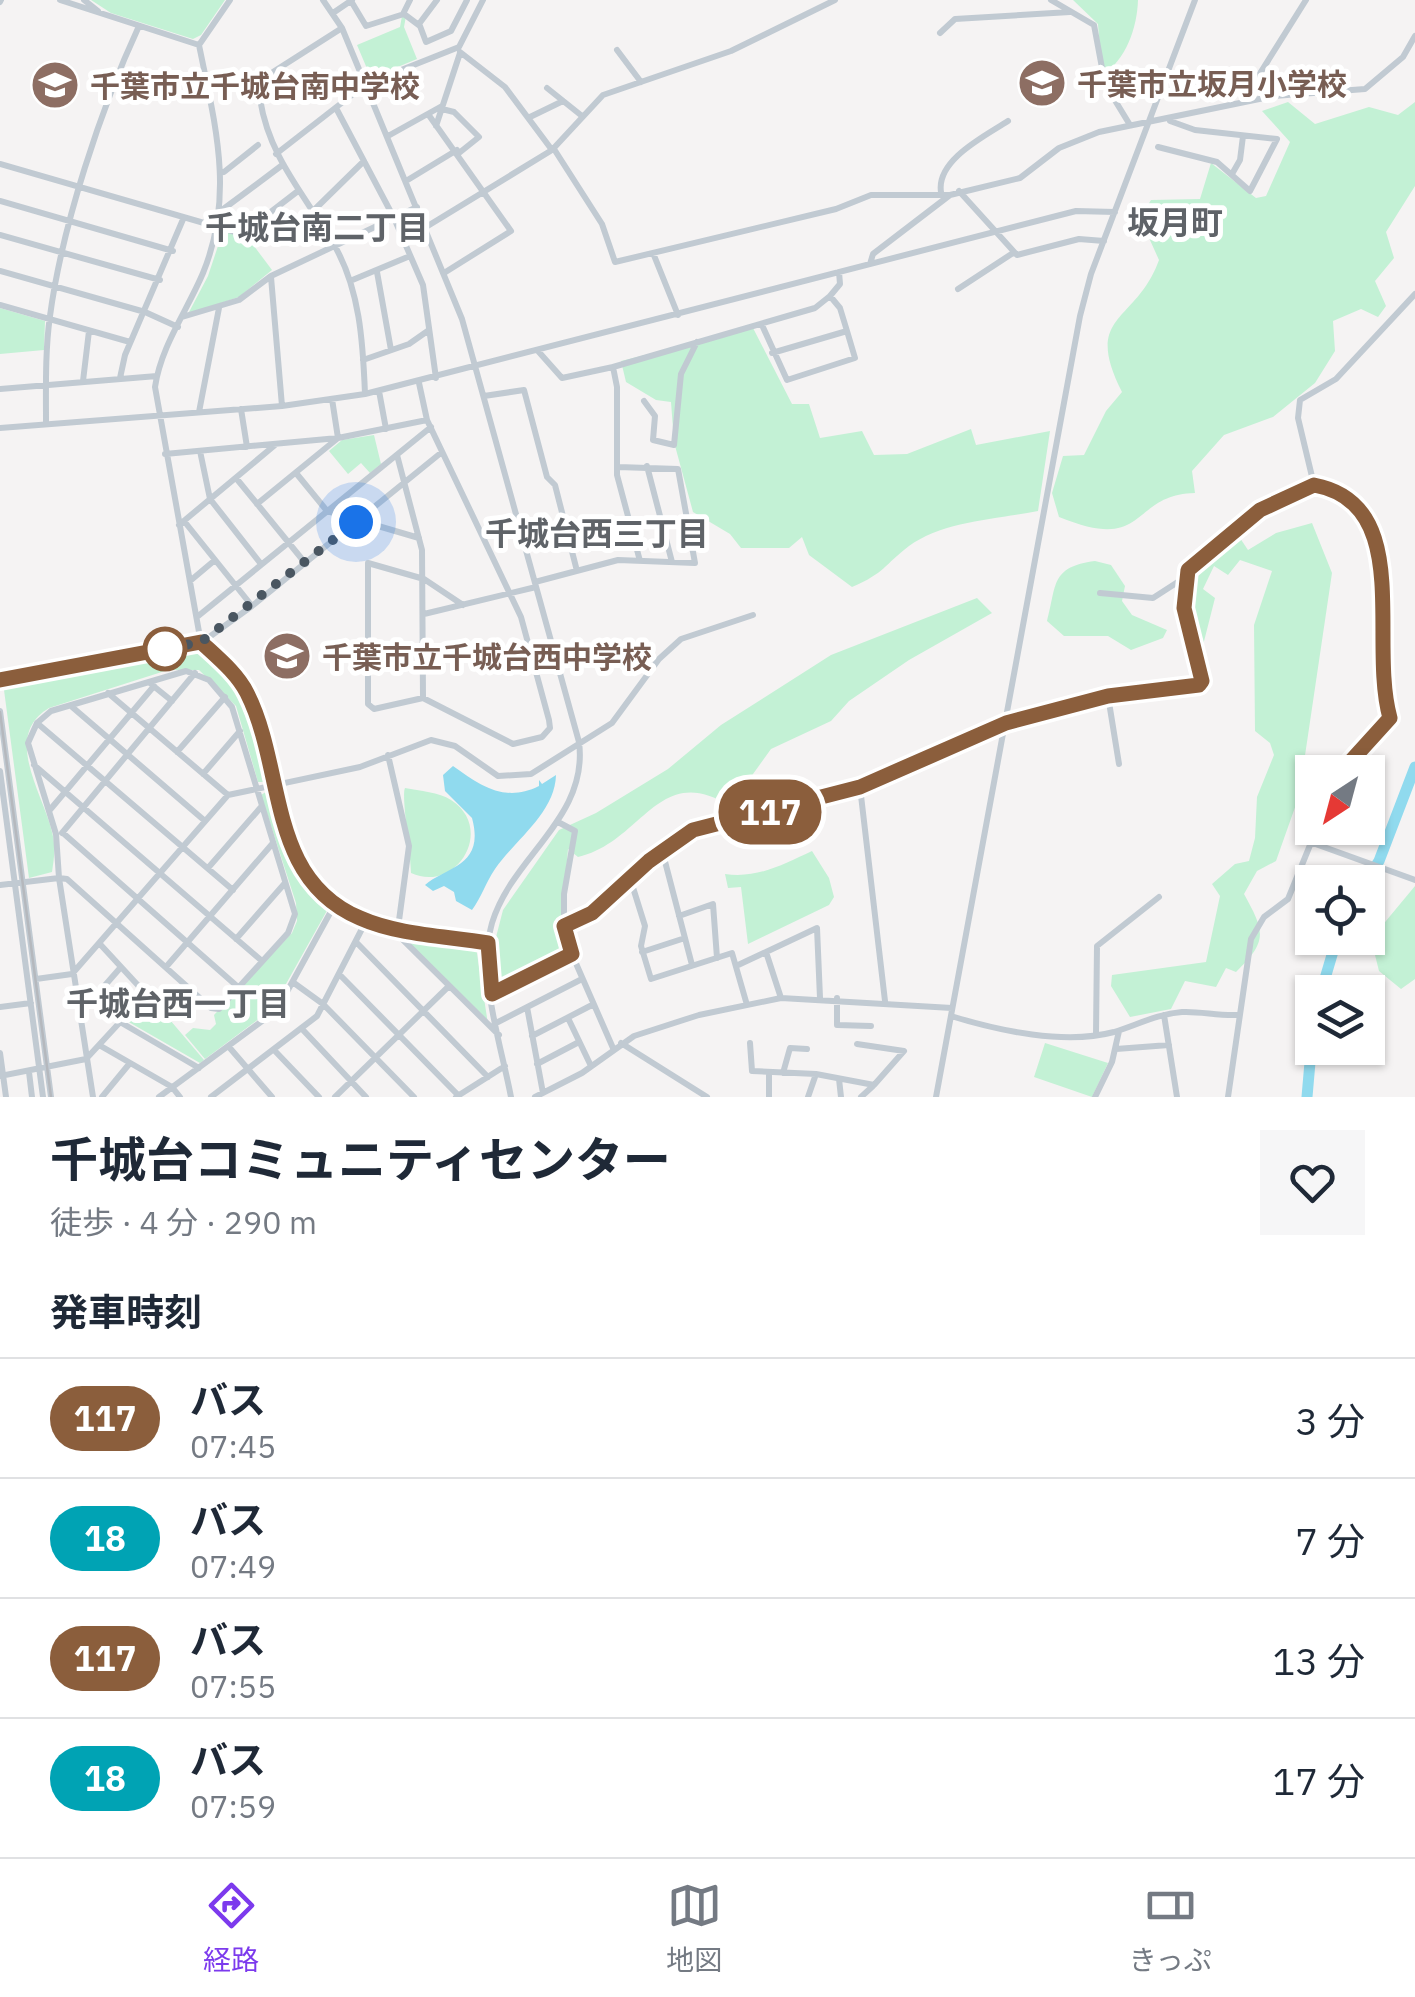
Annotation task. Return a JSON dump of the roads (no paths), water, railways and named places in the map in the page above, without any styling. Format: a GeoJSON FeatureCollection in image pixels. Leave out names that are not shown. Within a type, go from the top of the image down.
{"type":"FeatureCollection","features":[{"type":"Feature","properties":{"kind":"street"},"geometry":{"type":"LineString","coordinates":[[60,0],[199,45]]}},
{"type":"Feature","properties":{"kind":"street"},"geometry":{"type":"LineString","coordinates":[[84,0],[101,14]]}},
{"type":"Feature","properties":{"kind":"street"},"geometry":{"type":"LineString","coordinates":[[230,0],[199,45],[223,173],[218,227],[157,376],[156,415],[182,523],[201,642],[246,690],[295,858],[314,886],[335,904],[366,921],[488,943]]}},
{"type":"Feature","properties":{"kind":"street"},"geometry":{"type":"LineString","coordinates":[[323,0],[342,28],[388,136],[444,273],[477,367],[579,742],[576,791],[505,894],[488,943],[492,994],[510,1097]]}},
{"type":"Feature","properties":{"kind":"street"},"geometry":{"type":"LineString","coordinates":[[333,14],[352,0],[366,26],[403,14],[410,0]]}},
{"type":"Feature","properties":{"kind":"street"},"geometry":{"type":"LineString","coordinates":[[419,24],[430,16],[438,0]]}},
{"type":"Feature","properties":{"kind":"street"},"geometry":{"type":"LineString","coordinates":[[403,14],[419,24],[426,42],[451,31],[466,0]]}},
{"type":"Feature","properties":{"kind":"street"},"geometry":{"type":"LineString","coordinates":[[436,126],[459,50],[483,0]]}},
{"type":"Feature","properties":{"kind":"street"},"geometry":{"type":"LineString","coordinates":[[817,10],[822,0]]}},
{"type":"Feature","properties":{"kind":"street"},"geometry":{"type":"LineString","coordinates":[[426,227],[553,149],[603,95],[732,51],[835,0]]}},
{"type":"Feature","properties":{"kind":"street"},"geometry":{"type":"LineString","coordinates":[[1051,0],[1097,28],[1105,84],[1130,125]]}},
{"type":"Feature","properties":{"kind":"street"},"geometry":{"type":"LineString","coordinates":[[936,1097],[1080,316],[1104,241],[1195,0]]}},
{"type":"Feature","properties":{"kind":"street"},"geometry":{"type":"LineString","coordinates":[[1253,84],[1306,0]]}},
{"type":"Feature","properties":{"kind":"street"},"geometry":{"type":"LineString","coordinates":[[940,33],[955,19],[1071,12]]}},
{"type":"Feature","properties":{"kind":"street"},"geometry":{"type":"LineString","coordinates":[[46,424],[50,320],[62,253],[119,70],[138,26]]}},
{"type":"Feature","properties":{"kind":"street"},"geometry":{"type":"LineString","coordinates":[[342,28],[273,72],[264,86],[262,110],[281,166],[335,246],[350,281],[364,360],[365,394]]}},
{"type":"Feature","properties":{"kind":"street"},"geometry":{"type":"LineString","coordinates":[[870,264],[873,254],[950,195],[1020,178],[1059,148],[1130,125],[1280,95],[1366,90],[1404,57],[1415,36]]}},
{"type":"Feature","properties":{"kind":"street"},"geometry":{"type":"LineString","coordinates":[[276,154],[366,84],[459,50]]}},
{"type":"Feature","properties":{"kind":"street"},"geometry":{"type":"LineString","coordinates":[[459,50],[496,78],[530,117],[602,224],[615,262],[836,209],[871,195],[950,195]]}},
{"type":"Feature","properties":{"kind":"street"},"geometry":{"type":"LineString","coordinates":[[617,50],[641,82]]}},
{"type":"Feature","properties":{"kind":"street"},"geometry":{"type":"LineString","coordinates":[[1166,77],[1253,84],[1280,95]]}},
{"type":"Feature","properties":{"kind":"street"},"geometry":{"type":"LineString","coordinates":[[547,88],[582,116]]}},
{"type":"Feature","properties":{"kind":"street"},"geometry":{"type":"LineString","coordinates":[[530,117],[563,101]]}},
{"type":"Feature","properties":{"kind":"street"},"geometry":{"type":"LineString","coordinates":[[336,108],[394,218],[422,285],[436,378]]}},
{"type":"Feature","properties":{"kind":"street"},"geometry":{"type":"LineString","coordinates":[[388,136],[442,108],[454,112],[478,138],[406,181]]}},
{"type":"Feature","properties":{"kind":"street"},"geometry":{"type":"LineString","coordinates":[[428,114],[458,151],[511,231],[444,273]]}},
{"type":"Feature","properties":{"kind":"street"},"geometry":{"type":"LineString","coordinates":[[1158,148],[1217,162],[1250,191],[1278,139],[1196,130],[1169,120]]}},
{"type":"Feature","properties":{"kind":"street"},"geometry":{"type":"LineString","coordinates":[[941,192],[940,182],[950,163],[1008,121]]}},
{"type":"Feature","properties":{"kind":"street"},"geometry":{"type":"LineString","coordinates":[[1232,174],[1240,160],[1243,136]]}},
{"type":"Feature","properties":{"kind":"street"},"geometry":{"type":"LineString","coordinates":[[223,173],[258,146]]}},
{"type":"Feature","properties":{"kind":"street"},"geometry":{"type":"LineString","coordinates":[[312,212],[364,161]]}},
{"type":"Feature","properties":{"kind":"street"},"geometry":{"type":"LineString","coordinates":[[0,164],[242,234],[298,192]]}},
{"type":"Feature","properties":{"kind":"street"},"geometry":{"type":"LineString","coordinates":[[221,211],[281,166]]}},
{"type":"Feature","properties":{"kind":"street"},"geometry":{"type":"LineString","coordinates":[[959,191],[1014,253],[1022,256],[1088,238],[1104,241]]}},
{"type":"Feature","properties":{"kind":"street"},"geometry":{"type":"LineString","coordinates":[[0,201],[173,251]]}},
{"type":"Feature","properties":{"kind":"street"},"geometry":{"type":"LineString","coordinates":[[182,317],[239,300],[271,276],[417,207]]}},
{"type":"Feature","properties":{"kind":"street"},"geometry":{"type":"LineString","coordinates":[[0,428],[282,406],[365,394],[1076,210],[1115,212]]}},
{"type":"Feature","properties":{"kind":"street"},"geometry":{"type":"LineString","coordinates":[[120,378],[130,342],[173,251],[184,217]]}},
{"type":"Feature","properties":{"kind":"street"},"geometry":{"type":"LineString","coordinates":[[0,235],[160,280]]}},
{"type":"Feature","properties":{"kind":"street"},"geometry":{"type":"LineString","coordinates":[[653,253],[678,315]]}},
{"type":"Feature","properties":{"kind":"street"},"geometry":{"type":"LineString","coordinates":[[958,289],[1014,253]]}},
{"type":"Feature","properties":{"kind":"street"},"geometry":{"type":"LineString","coordinates":[[350,281],[410,256]]}},
{"type":"Feature","properties":{"kind":"street"},"geometry":{"type":"LineString","coordinates":[[0,270],[145,312],[178,326]]}},
{"type":"Feature","properties":{"kind":"street"},"geometry":{"type":"LineString","coordinates":[[377,272],[391,350]]}},
{"type":"Feature","properties":{"kind":"street"},"geometry":{"type":"LineString","coordinates":[[538,351],[562,378],[613,367],[815,308],[840,284],[839,272]]}},
{"type":"Feature","properties":{"kind":"street"},"geometry":{"type":"LineString","coordinates":[[271,276],[282,406]]}},
{"type":"Feature","properties":{"kind":"street"},"geometry":{"type":"LineString","coordinates":[[1314,485],[1298,418],[1300,400],[1336,378],[1415,294]]}},
{"type":"Feature","properties":{"kind":"street"},"geometry":{"type":"LineString","coordinates":[[762,325],[787,380],[854,358],[840,308],[830,296]]}},
{"type":"Feature","properties":{"kind":"street"},"geometry":{"type":"LineString","coordinates":[[0,305],[130,342]]}},
{"type":"Feature","properties":{"kind":"street"},"geometry":{"type":"LineString","coordinates":[[199,412],[206,359],[220,306]]}},
{"type":"Feature","properties":{"kind":"street"},"geometry":{"type":"LineString","coordinates":[[364,360],[429,330]]}},
{"type":"Feature","properties":{"kind":"street"},"geometry":{"type":"LineString","coordinates":[[83,381],[89,331]]}},
{"type":"Feature","properties":{"kind":"street"},"geometry":{"type":"LineString","coordinates":[[772,353],[847,332]]}},
{"type":"Feature","properties":{"kind":"street"},"geometry":{"type":"LineString","coordinates":[[644,401],[654,416],[653,440],[674,445],[680,374],[698,342]]}},
{"type":"Feature","properties":{"kind":"street"},"geometry":{"type":"LineString","coordinates":[[613,367],[618,466],[640,561]]}},
{"type":"Feature","properties":{"kind":"street"},"geometry":{"type":"LineString","coordinates":[[0,389],[157,376]]}},
{"type":"Feature","properties":{"kind":"street"},"geometry":{"type":"LineString","coordinates":[[419,382],[429,424],[512,594],[542,693],[548,732],[513,744],[423,698],[374,709],[368,704],[368,563],[424,578],[463,605]]}},
{"type":"Feature","properties":{"kind":"street"},"geometry":{"type":"LineString","coordinates":[[484,396],[524,390],[547,477],[556,485],[577,571]]}},
{"type":"Feature","properties":{"kind":"street"},"geometry":{"type":"LineString","coordinates":[[378,391],[386,428]]}},
{"type":"Feature","properties":{"kind":"street"},"geometry":{"type":"LineString","coordinates":[[332,398],[338,438]]}},
{"type":"Feature","properties":{"kind":"street"},"geometry":{"type":"LineString","coordinates":[[242,409],[247,447]]}},
{"type":"Feature","properties":{"kind":"street"},"geometry":{"type":"LineString","coordinates":[[165,454],[338,438],[429,424]]}},
{"type":"Feature","properties":{"kind":"street"},"geometry":{"type":"LineString","coordinates":[[197,616],[397,455],[429,424]]}},
{"type":"Feature","properties":{"kind":"street"},"geometry":{"type":"LineString","coordinates":[[258,504],[338,438]]}},
{"type":"Feature","properties":{"kind":"street"},"geometry":{"type":"LineString","coordinates":[[182,523],[276,445]]}},
{"type":"Feature","properties":{"kind":"street"},"geometry":{"type":"LineString","coordinates":[[200,451],[210,500],[262,564]]}},
{"type":"Feature","properties":{"kind":"street"},"geometry":{"type":"LineString","coordinates":[[0,680],[201,642],[306,564],[442,452]]}},
{"type":"Feature","properties":{"kind":"street"},"geometry":{"type":"LineString","coordinates":[[397,455],[419,538],[424,578],[423,698]]}},
{"type":"Feature","properties":{"kind":"street"},"geometry":{"type":"LineString","coordinates":[[424,614],[512,594],[618,560],[695,564],[682,511],[678,468],[618,466]]}},
{"type":"Feature","properties":{"kind":"street"},"geometry":{"type":"LineString","coordinates":[[647,466],[672,562]]}},
{"type":"Feature","properties":{"kind":"street"},"geometry":{"type":"LineString","coordinates":[[296,472],[327,511],[419,538]]}},
{"type":"Feature","properties":{"kind":"street"},"geometry":{"type":"LineString","coordinates":[[236,478],[306,564]]}},
{"type":"Feature","properties":{"kind":"street"},"geometry":{"type":"LineString","coordinates":[[1100,593],[1153,598],[1185,577],[1206,552],[1260,510],[1314,485],[1345,492],[1375,513]]}},
{"type":"Feature","properties":{"kind":"street"},"geometry":{"type":"LineString","coordinates":[[182,523],[252,606]]}},
{"type":"Feature","properties":{"kind":"street"},"geometry":{"type":"LineString","coordinates":[[1356,755],[1390,718],[1385,697],[1390,654],[1390,553]]}},
{"type":"Feature","properties":{"kind":"street"},"geometry":{"type":"LineString","coordinates":[[190,581],[215,560]]}},
{"type":"Feature","properties":{"kind":"street"},"geometry":{"type":"LineString","coordinates":[[564,926],[592,913],[662,850],[693,830],[860,787],[1006,723],[1108,696],[1160,688],[1191,689],[1202,681],[1184,608],[1185,577]]}},
{"type":"Feature","properties":{"kind":"street"},"geometry":{"type":"LineString","coordinates":[[36,980],[72,974],[228,796],[360,767],[418,744],[444,742],[485,770],[510,778],[531,774],[612,723],[671,645],[754,615]]}},
{"type":"Feature","properties":{"kind":"street"},"geometry":{"type":"LineString","coordinates":[[0,885],[67,879],[211,1008],[218,1009],[262,962],[294,920],[286,882],[241,730],[225,697],[196,672],[177,671],[52,711],[37,723],[28,743],[48,810],[60,833],[139,897],[238,987]]}},
{"type":"Feature","properties":{"kind":"street"},"geometry":{"type":"LineString","coordinates":[[93,1097],[84,1061],[59,878],[60,833],[196,672]]}},
{"type":"Feature","properties":{"kind":"street"},"geometry":{"type":"LineString","coordinates":[[146,680],[172,702]]}},
{"type":"Feature","properties":{"kind":"street"},"geometry":{"type":"LineString","coordinates":[[48,810],[154,686]]}},
{"type":"Feature","properties":{"kind":"street"},"geometry":{"type":"LineString","coordinates":[[108,693],[228,796]]}},
{"type":"Feature","properties":{"kind":"street"},"geometry":{"type":"LineString","coordinates":[[1108,696],[1119,764]]}},
{"type":"Feature","properties":{"kind":"street"},"geometry":{"type":"LineString","coordinates":[[177,752],[225,697]]}},
{"type":"Feature","properties":{"kind":"street"},"geometry":{"type":"LineString","coordinates":[[71,706],[205,821]]}},
{"type":"Feature","properties":{"kind":"street"},"geometry":{"type":"LineString","coordinates":[[0,711],[31,1003],[51,1097]]}},
{"type":"Feature","properties":{"kind":"street"},"geometry":{"type":"LineString","coordinates":[[37,723],[233,890]]}},
{"type":"Feature","properties":{"kind":"street"},"geometry":{"type":"LineString","coordinates":[[203,774],[241,730]]}},
{"type":"Feature","properties":{"kind":"street"},"geometry":{"type":"LineString","coordinates":[[388,755],[409,846],[394,927]]}},
{"type":"Feature","properties":{"kind":"street"},"geometry":{"type":"LineString","coordinates":[[33,764],[162,871],[262,962]]}},
{"type":"Feature","properties":{"kind":"street"},"geometry":{"type":"LineString","coordinates":[[0,771],[36,980],[43,1097]]}},
{"type":"Feature","properties":{"kind":"street"},"geometry":{"type":"LineString","coordinates":[[860,787],[885,1001]]}},
{"type":"Feature","properties":{"kind":"street"},"geometry":{"type":"LineString","coordinates":[[208,868],[262,806]]}},
{"type":"Feature","properties":{"kind":"street"},"geometry":{"type":"LineString","coordinates":[[558,822],[575,830],[564,894],[564,926],[592,1004],[617,1046],[707,1097]]}},
{"type":"Feature","properties":{"kind":"street"},"geometry":{"type":"LineString","coordinates":[[166,967],[273,843]]}},
{"type":"Feature","properties":{"kind":"street"},"geometry":{"type":"LineString","coordinates":[[1228,1097],[1237,1014],[1251,939],[1264,918],[1288,899],[1309,845]]}},
{"type":"Feature","properties":{"kind":"street"},"geometry":{"type":"LineString","coordinates":[[1319,845],[1415,880]]}},
{"type":"Feature","properties":{"kind":"street"},"geometry":{"type":"LineString","coordinates":[[662,850],[692,966]]}},
{"type":"Feature","properties":{"kind":"street"},"geometry":{"type":"LineString","coordinates":[[630,878],[645,926],[642,952],[650,979],[732,953],[747,1004]]}},
{"type":"Feature","properties":{"kind":"street"},"geometry":{"type":"LineString","coordinates":[[236,938],[286,882]]}},
{"type":"Feature","properties":{"kind":"street"},"geometry":{"type":"LineString","coordinates":[[1096,1034],[1098,946],[1159,897]]}},
{"type":"Feature","properties":{"kind":"street"},"geometry":{"type":"LineString","coordinates":[[158,1097],[277,1010],[335,904]]}},
{"type":"Feature","properties":{"kind":"street"},"geometry":{"type":"LineString","coordinates":[[679,916],[713,904],[717,958]]}},
{"type":"Feature","properties":{"kind":"street"},"geometry":{"type":"LineString","coordinates":[[211,1097],[222,1094],[303,1030],[323,1004],[366,921]]}},
{"type":"Feature","properties":{"kind":"street"},"geometry":{"type":"LineString","coordinates":[[394,927],[448,987],[500,1036]]}},
{"type":"Feature","properties":{"kind":"street"},"geometry":{"type":"LineString","coordinates":[[736,966],[816,928],[820,998]]}},
{"type":"Feature","properties":{"kind":"street"},"geometry":{"type":"LineString","coordinates":[[642,952],[685,938]]}},
{"type":"Feature","properties":{"kind":"street"},"geometry":{"type":"LineString","coordinates":[[356,942],[488,1077]]}},
{"type":"Feature","properties":{"kind":"street"},"geometry":{"type":"LineString","coordinates":[[2,1076],[84,1061],[146,994],[99,943]]}},
{"type":"Feature","properties":{"kind":"street"},"geometry":{"type":"LineString","coordinates":[[766,952],[780,998]]}},
{"type":"Feature","properties":{"kind":"street"},"geometry":{"type":"LineString","coordinates":[[492,994],[572,954]]}},
{"type":"Feature","properties":{"kind":"street"},"geometry":{"type":"LineString","coordinates":[[78,1016],[121,967]]}},
{"type":"Feature","properties":{"kind":"street"},"geometry":{"type":"LineString","coordinates":[[339,974],[457,1096],[505,1066]]}},
{"type":"Feature","properties":{"kind":"street"},"geometry":{"type":"LineString","coordinates":[[498,1022],[582,979]]}},
{"type":"Feature","properties":{"kind":"street"},"geometry":{"type":"LineString","coordinates":[[294,983],[323,1004],[414,1097]]}},
{"type":"Feature","properties":{"kind":"street"},"geometry":{"type":"LineString","coordinates":[[335,1097],[448,987]]}},
{"type":"Feature","properties":{"kind":"street"},"geometry":{"type":"LineString","coordinates":[[527,1007],[538,1064],[539,1095],[617,1046],[699,1015],[780,998],[885,1001],[952,1012],[1012,1030],[1096,1034],[1119,1031],[1164,1015],[1237,1014]]}},
{"type":"Feature","properties":{"kind":"street"},"geometry":{"type":"LineString","coordinates":[[838,998],[837,1025],[871,1026]]}},
{"type":"Feature","properties":{"kind":"street"},"geometry":{"type":"LineString","coordinates":[[0,1007],[31,1003]]}},
{"type":"Feature","properties":{"kind":"street"},"geometry":{"type":"LineString","coordinates":[[532,1036],[592,1004]]}},
{"type":"Feature","properties":{"kind":"street"},"geometry":{"type":"LineString","coordinates":[[1164,1015],[1177,1097]]}},
{"type":"Feature","properties":{"kind":"street"},"geometry":{"type":"LineString","coordinates":[[568,1017],[590,1066]]}},
{"type":"Feature","properties":{"kind":"street"},"geometry":{"type":"LineString","coordinates":[[120,1022],[198,1068]]}},
{"type":"Feature","properties":{"kind":"street"},"geometry":{"type":"LineString","coordinates":[[303,1030],[366,1097]]}},
{"type":"Feature","properties":{"kind":"street"},"geometry":{"type":"LineString","coordinates":[[1095,1097],[1116,1049],[1119,1031]]}},
{"type":"Feature","properties":{"kind":"street"},"geometry":{"type":"LineString","coordinates":[[538,1064],[579,1042]]}},
{"type":"Feature","properties":{"kind":"street"},"geometry":{"type":"LineString","coordinates":[[750,1043],[752,1071],[816,1074],[874,1085]]}},
{"type":"Feature","properties":{"kind":"street"},"geometry":{"type":"LineString","coordinates":[[857,1044],[904,1051],[861,1097]]}},
{"type":"Feature","properties":{"kind":"street"},"geometry":{"type":"LineString","coordinates":[[99,1045],[172,1088],[180,1097]]}},
{"type":"Feature","properties":{"kind":"street"},"geometry":{"type":"LineString","coordinates":[[1116,1049],[1169,1045]]}},
{"type":"Feature","properties":{"kind":"street"},"geometry":{"type":"LineString","coordinates":[[229,1047],[272,1097]]}},
{"type":"Feature","properties":{"kind":"street"},"geometry":{"type":"LineString","coordinates":[[783,1073],[790,1048],[808,1049]]}},
{"type":"Feature","properties":{"kind":"street"},"geometry":{"type":"LineString","coordinates":[[274,1051],[319,1097]]}},
{"type":"Feature","properties":{"kind":"street"},"geometry":{"type":"LineString","coordinates":[[0,1053],[6,1097]]}},
{"type":"Feature","properties":{"kind":"street"},"geometry":{"type":"LineString","coordinates":[[102,1097],[130,1063]]}},
{"type":"Feature","properties":{"kind":"street"},"geometry":{"type":"LineString","coordinates":[[29,1072],[32,1097]]}},
{"type":"Feature","properties":{"kind":"street"},"geometry":{"type":"LineString","coordinates":[[768,1073],[769,1097]]}},
{"type":"Feature","properties":{"kind":"street"},"geometry":{"type":"LineString","coordinates":[[808,1097],[816,1074]]}},
{"type":"Feature","properties":{"kind":"street"},"geometry":{"type":"LineString","coordinates":[[839,1079],[841,1097]]}},
{"type":"Feature","properties":{"kind":"water"},"geometry":{"type":"Polygon","coordinates":[[[453,766],[484,786],[515,793],[539,786],[539,780],[542,784],[556,775],[542,814],[495,869],[472,910],[456,901],[454,892],[444,886],[433,891],[425,885],[462,862],[473,846],[472,818],[445,791],[443,775],[453,766]]]}},
{"type":"Feature","properties":{"kind":"waterway"},"geometry":{"type":"LineString","coordinates":[[1376,865],[1415,767]]}},
{"type":"Feature","properties":{"kind":"waterway"},"geometry":{"type":"LineString","coordinates":[[1326,975],[1332,955]]}},
{"type":"Feature","properties":{"kind":"waterway"},"geometry":{"type":"LineString","coordinates":[[1307,1097],[1310,1065]]}},
{"type":"Feature","properties":{"kind":"railway"},"geometry":{"type":"LineString","coordinates":[[0,712],[51,1097]]}},
{"type":"Feature","properties":{"kind":"place","name":"千葉市立坂月小学校"},"geometry":{"type":"Point","coordinates":[1042,83]}},
{"type":"Feature","properties":{"kind":"place","name":"千葉市立千城台南中学校"},"geometry":{"type":"Point","coordinates":[55,85]}},
{"type":"Feature","properties":{"kind":"place","name":"千葉市立千城台西中学校"},"geometry":{"type":"Point","coordinates":[287,656]}},
{"type":"Feature","properties":{"kind":"district","name":"坂月町"},"geometry":{"type":"Point","coordinates":[1175,222]}},
{"type":"Feature","properties":{"kind":"district","name":"千城台南二丁目"},"geometry":{"type":"Point","coordinates":[317,227]}},
{"type":"Feature","properties":{"kind":"district","name":"千城台西三丁目"},"geometry":{"type":"Point","coordinates":[597,533]}},
{"type":"Feature","properties":{"kind":"district","name":"千城台西一丁目"},"geometry":{"type":"Point","coordinates":[178,1003]}}]}
